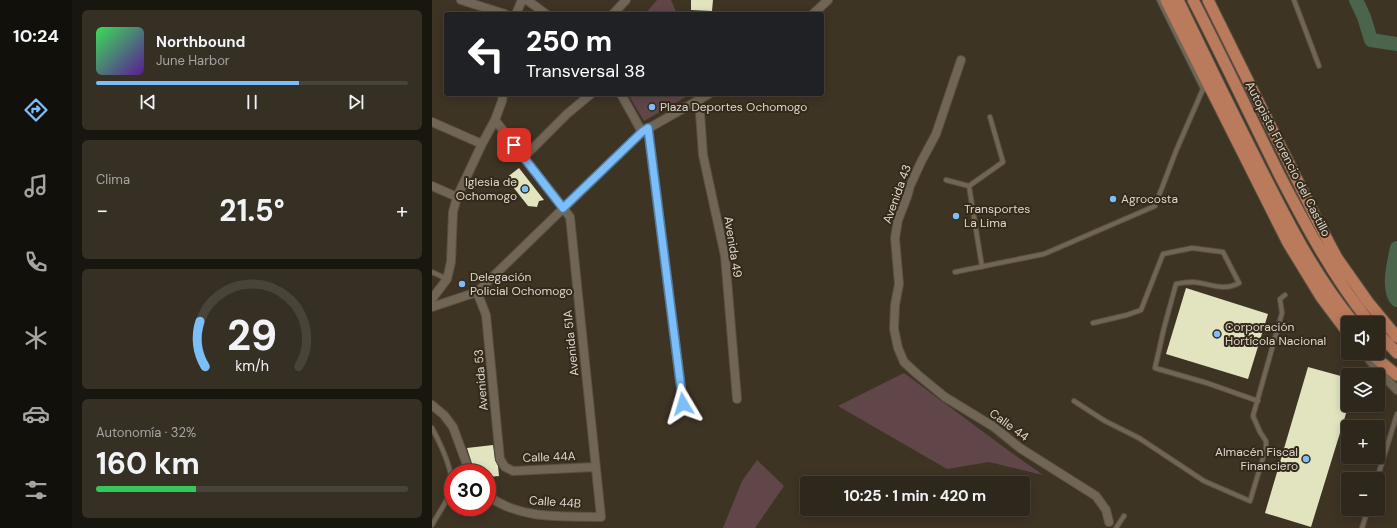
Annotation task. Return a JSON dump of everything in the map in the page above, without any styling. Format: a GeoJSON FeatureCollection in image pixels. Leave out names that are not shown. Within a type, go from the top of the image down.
{"type":"FeatureCollection","features":[{"type":"Feature","properties":{"kind":"highway"},"geometry":{"type":"LineString","coordinates":[[1166,0],[1207,90],[1286,245],[1341,324]]}},
{"type":"Feature","properties":{"kind":"highway"},"geometry":{"type":"LineString","coordinates":[[1178,0],[1275,198],[1332,296],[1348,316]]}},
{"type":"Feature","properties":{"kind":"highway","name":"Autopista Florencio del Castillo"},"geometry":{"type":"LineString","coordinates":[[1193,0],[1272,161],[1314,240],[1341,285],[1365,316]]}},
{"type":"Feature","properties":{"kind":"highway"},"geometry":{"type":"LineString","coordinates":[[1208,0],[1337,258],[1368,302],[1397,337]]}},
{"type":"Feature","properties":{"kind":"highway"},"geometry":{"type":"LineString","coordinates":[[1385,340],[1397,353]]}},
{"type":"Feature","properties":{"kind":"highway"},"geometry":{"type":"LineString","coordinates":[[1385,359],[1397,372]]}},
{"type":"Feature","properties":{"kind":"highway"},"geometry":{"type":"LineString","coordinates":[[1379,360],[1397,375]]}},
{"type":"Feature","properties":{"kind":"street"},"geometry":{"type":"LineString","coordinates":[[461,0],[499,12]]}},
{"type":"Feature","properties":{"kind":"street"},"geometry":{"type":"LineString","coordinates":[[517,12],[522,0]]}},
{"type":"Feature","properties":{"kind":"street"},"geometry":{"type":"LineString","coordinates":[[527,0],[543,12]]}},
{"type":"Feature","properties":{"kind":"street"},"geometry":{"type":"LineString","coordinates":[[615,12],[626,0]]}},
{"type":"Feature","properties":{"kind":"street"},"geometry":{"type":"LineString","coordinates":[[815,12],[825,1]]}},
{"type":"Feature","properties":{"kind":"street","name":"Avenida 43"},"geometry":{"type":"LineString","coordinates":[[897,344],[894,329],[895,306],[899,284],[895,238],[898,220],[910,186],[936,134],[961,60]]}},
{"type":"Feature","properties":{"kind":"street"},"geometry":{"type":"LineString","coordinates":[[432,299],[447,279],[451,262],[453,212],[458,197],[482,144],[495,120],[502,96]]}},
{"type":"Feature","properties":{"kind":"street"},"geometry":{"type":"LineString","coordinates":[[524,157],[589,96]]}},
{"type":"Feature","properties":{"kind":"street"},"geometry":{"type":"LineString","coordinates":[[622,96],[645,130],[683,404]]}},
{"type":"Feature","properties":{"kind":"street"},"geometry":{"type":"LineString","coordinates":[[432,307],[477,292],[645,130],[706,96]]}},
{"type":"Feature","properties":{"kind":"street","name":"Avenida 49"},"geometry":{"type":"LineString","coordinates":[[699,100],[703,155],[725,256],[737,399]]}},
{"type":"Feature","properties":{"kind":"street","name":"Avenida 51A"},"geometry":{"type":"LineString","coordinates":[[495,120],[570,217],[601,517]]}},
{"type":"Feature","properties":{"kind":"street"},"geometry":{"type":"LineString","coordinates":[[432,122],[482,144]]}},
{"type":"Feature","properties":{"kind":"street"},"geometry":{"type":"LineString","coordinates":[[432,186],[458,197]]}},
{"type":"Feature","properties":{"kind":"street","name":"Avenida 53"},"geometry":{"type":"LineString","coordinates":[[477,292],[486,315],[500,459],[505,467]]}},
{"type":"Feature","properties":{"kind":"street","name":"Calle 44"},"geometry":{"type":"LineString","coordinates":[[897,344],[904,362],[945,397],[994,427],[1034,458],[1048,465],[1096,496],[1106,510],[1110,522]]}},
{"type":"Feature","properties":{"kind":"street"},"geometry":{"type":"LineString","coordinates":[[1370,360],[1397,390]]}},
{"type":"Feature","properties":{"kind":"street"},"geometry":{"type":"LineString","coordinates":[[432,405],[444,415],[453,427],[467,464]]}},
{"type":"Feature","properties":{"kind":"street","name":"Calle 44A"},"geometry":{"type":"LineString","coordinates":[[505,467],[513,470],[595,467]]}},
{"type":"Feature","properties":{"kind":"street","name":"Calle 44B"},"geometry":{"type":"LineString","coordinates":[[496,502],[509,508],[531,514],[601,517]]}},
{"type":"Feature","properties":{"kind":"lane"},"geometry":{"type":"LineString","coordinates":[[955,272],[1044,254],[1156,206],[1176,150],[1207,90],[1159,0]]}},
{"type":"Feature","properties":{"kind":"lane"},"geometry":{"type":"LineString","coordinates":[[1294,0],[1319,66]]}},
{"type":"Feature","properties":{"kind":"lane"},"geometry":{"type":"LineString","coordinates":[[946,180],[969,186],[1003,162],[990,117]]}},
{"type":"Feature","properties":{"kind":"lane"},"geometry":{"type":"LineString","coordinates":[[969,186],[982,267]]}},
{"type":"Feature","properties":{"kind":"lane"},"geometry":{"type":"LineString","coordinates":[[1093,323],[1141,310],[1163,254],[1192,248],[1223,252],[1240,283],[1232,287],[1224,288],[1191,282],[1176,284],[1155,368],[1207,383],[1258,401]]}},
{"type":"Feature","properties":{"kind":"lane"},"geometry":{"type":"LineString","coordinates":[[432,272],[447,279]]}},
{"type":"Feature","properties":{"kind":"lane"},"geometry":{"type":"LineString","coordinates":[[1074,401],[1106,421],[1139,438],[1204,481],[1250,501],[1266,448],[1266,441],[1253,416],[1282,313],[1280,299],[1285,295]]}},
{"type":"Feature","properties":{"kind":"lane"},"geometry":{"type":"LineString","coordinates":[[1379,472],[1397,414]]}},
{"type":"Feature","properties":{"kind":"lane"},"geometry":{"type":"LineString","coordinates":[[432,428],[442,448],[450,472],[451,481],[451,488],[448,496],[432,526]]}},
{"type":"Feature","properties":{"kind":"lane"},"geometry":{"type":"LineString","coordinates":[[1116,528],[1124,516]]}},
{"type":"Feature","properties":{"kind":"lane"},"geometry":{"type":"LineString","coordinates":[[1362,528],[1366,516]]}},
{"type":"Feature","properties":{"kind":"shaded area"},"geometry":{"type":"Polygon","coordinates":[[[657,0],[671,0],[676,12],[647,12],[657,0]]]}},
{"type":"Feature","properties":{"kind":"shaded area","name":"Plaza Deportes Ochomogo"},"geometry":{"type":"Polygon","coordinates":[[[629,96],[688,96],[644,121],[629,96]]]}},
{"type":"Feature","properties":{"kind":"shaded area"},"geometry":{"type":"Polygon","coordinates":[[[904,373],[1043,475],[989,462],[947,469],[838,406],[904,373]]]}},
{"type":"Feature","properties":{"kind":"shaded area"},"geometry":{"type":"Polygon","coordinates":[[[757,460],[784,486],[755,528],[723,528],[742,481],[757,460]]]}},
{"type":"Feature","properties":{"kind":"building"},"geometry":{"type":"Polygon","coordinates":[[[691,0],[713,0],[712,11],[691,10],[691,0]]]}},
{"type":"Feature","properties":{"kind":"building","name":"Iglesia de Ochomogo"},"geometry":{"type":"Polygon","coordinates":[[[519,168],[544,200],[539,201],[537,207],[528,206],[506,178],[519,168]]]}},
{"type":"Feature","properties":{"kind":"building","name":"Corporación Hortícola Nacional"},"geometry":{"type":"Polygon","coordinates":[[[1186,288],[1268,314],[1248,379],[1166,354],[1186,288]]]}},
{"type":"Feature","properties":{"kind":"building","name":"Almacén Fiscal Financiero"},"geometry":{"type":"Polygon","coordinates":[[[1308,367],[1341,376],[1341,412],[1346,412],[1344,420],[1341,420],[1341,430],[1311,527],[1265,513],[1308,367]]]}},
{"type":"Feature","properties":{"kind":"building"},"geometry":{"type":"Polygon","coordinates":[[[493,445],[499,476],[496,476],[496,464],[472,464],[467,448],[493,445]]]}},
{"type":"Feature","properties":{"kind":"waterway"},"geometry":{"type":"LineString","coordinates":[[1356,0],[1364,17],[1371,40],[1397,44]]}},
{"type":"Feature","properties":{"kind":"waterway"},"geometry":{"type":"LineString","coordinates":[[1397,248],[1392,283],[1392,290],[1397,300]]}},
{"type":"Feature","properties":{"kind":"place","name":"Plaza Deportes Ochomogo"},"geometry":{"type":"Point","coordinates":[652,107]}},
{"type":"Feature","properties":{"kind":"place","name":"Iglesia de Ochomogo"},"geometry":{"type":"Point","coordinates":[525,189]}},
{"type":"Feature","properties":{"kind":"place","name":"Agrocosta"},"geometry":{"type":"Point","coordinates":[1113,199]}},
{"type":"Feature","properties":{"kind":"place","name":"Transportes La Lima"},"geometry":{"type":"Point","coordinates":[956,216]}},
{"type":"Feature","properties":{"kind":"place","name":"Delegación Policial Ochomogo"},"geometry":{"type":"Point","coordinates":[462,284]}},
{"type":"Feature","properties":{"kind":"place","name":"Corporación Hortícola Nacional"},"geometry":{"type":"Point","coordinates":[1217,334]}},
{"type":"Feature","properties":{"kind":"place","name":"Almacén Fiscal Financiero"},"geometry":{"type":"Point","coordinates":[1306,459]}},
{"type":"Feature","properties":{"kind":"route"},"geometry":{"type":"LineString","coordinates":[[514,145],[563,208],[648,128],[683,404]]}}]}
